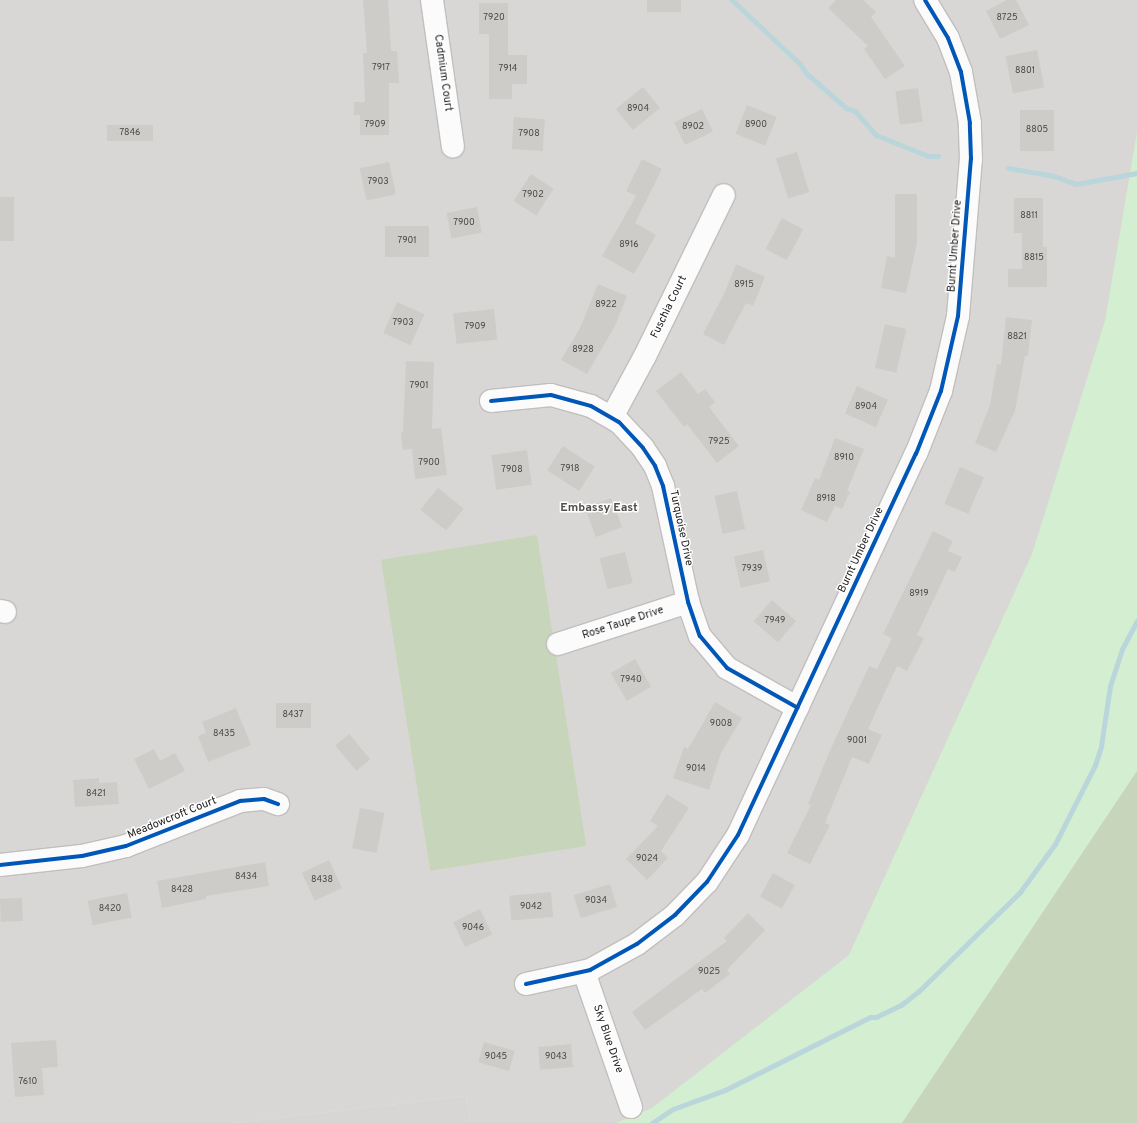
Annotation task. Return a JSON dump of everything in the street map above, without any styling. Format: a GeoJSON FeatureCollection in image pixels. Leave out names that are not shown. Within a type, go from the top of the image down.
{"type":"FeatureCollection","features":[{"type":"Feature","properties":{"kind":"street","name":"Cadmium Court"},"geometry":{"type":"LineString","coordinates":[[432,0],[453,147]]}},
{"type":"Feature","properties":{"kind":"street","name":"Burnt Umber Drive"},"geometry":{"type":"LineString","coordinates":[[526,984],[584,972],[652,934],[707,882],[738,835],[916,454],[941,391],[952,352],[958,316],[971,159],[970,123],[961,72],[948,38],[925,0]]}},
{"type":"Feature","properties":{"kind":"street","name":"Fuschia Court"},"geometry":{"type":"LineString","coordinates":[[612,417],[645,356],[724,195]]}},
{"type":"Feature","properties":{"kind":"street","name":"Turquoise Drive"},"geometry":{"type":"LineString","coordinates":[[491,401],[551,395],[591,406],[612,417],[634,436],[655,466],[663,486],[688,602],[700,636],[727,668],[798,708]]}},
{"type":"Feature","properties":{"kind":"street","name":"Rose Taupe Drive"},"geometry":{"type":"LineString","coordinates":[[558,644],[688,602]]}},
{"type":"Feature","properties":{"kind":"street","name":"Meadowcroft Court"},"geometry":{"type":"LineString","coordinates":[[0,865],[82,856],[126,846],[240,801],[264,799],[278,804]]}},
{"type":"Feature","properties":{"kind":"street","name":"Sky Blue Drive"},"geometry":{"type":"LineString","coordinates":[[584,972],[631,1107]]}},
{"type":"Feature","properties":{"kind":"shaded area"},"geometry":{"type":"Polygon","coordinates":[[[0,0],[1137,0],[1137,132],[1105,321],[1032,554],[849,955],[652,1108],[616,1123],[470,1123],[466,1096],[235,1123],[0,1123],[0,0]]]}},
{"type":"Feature","properties":{"kind":"shaded area"},"geometry":{"type":"Polygon","coordinates":[[[466,1096],[470,1123],[235,1123],[466,1096]]]}},
{"type":"Feature","properties":{"kind":"green space"},"geometry":{"type":"Polygon","coordinates":[[[1137,132],[1137,1123],[616,1123],[652,1108],[849,955],[1032,554],[1105,321],[1137,132]]]}},
{"type":"Feature","properties":{"kind":"green space"},"geometry":{"type":"Polygon","coordinates":[[[1137,132],[1137,771],[902,1123],[616,1123],[652,1108],[849,955],[1032,554],[1105,321],[1137,132]]]}},
{"type":"Feature","properties":{"kind":"green space"},"geometry":{"type":"Polygon","coordinates":[[[537,535],[586,846],[430,871],[381,560],[537,535]]]}},
{"type":"Feature","properties":{"kind":"building"},"geometry":{"type":"Polygon","coordinates":[[[363,0],[388,0],[391,51],[397,51],[399,83],[389,83],[389,135],[360,135],[360,115],[354,115],[354,102],[365,102],[363,53],[367,53],[363,0]]]}},
{"type":"Feature","properties":{"kind":"building"},"geometry":{"type":"Polygon","coordinates":[[[647,0],[681,0],[681,12],[647,12],[647,0]]]}},
{"type":"Feature","properties":{"kind":"building"},"geometry":{"type":"Polygon","coordinates":[[[836,0],[863,0],[876,12],[871,17],[905,66],[885,79],[864,49],[868,46],[828,8],[836,0]]]}},
{"type":"Feature","properties":{"kind":"building"},"geometry":{"type":"Polygon","coordinates":[[[1007,0],[1016,0],[1029,25],[1000,39],[986,11],[1007,0]]]}},
{"type":"Feature","properties":{"kind":"building"},"geometry":{"type":"Polygon","coordinates":[[[479,3],[508,3],[508,55],[527,55],[527,84],[512,84],[512,99],[489,99],[489,34],[479,34],[479,3]]]}},
{"type":"Feature","properties":{"kind":"building"},"geometry":{"type":"Polygon","coordinates":[[[1037,50],[1044,87],[1013,93],[1006,56],[1037,50]]]}},
{"type":"Feature","properties":{"kind":"building"},"geometry":{"type":"Polygon","coordinates":[[[643,87],[660,108],[633,130],[616,109],[643,87]]]}},
{"type":"Feature","properties":{"kind":"building"},"geometry":{"type":"Polygon","coordinates":[[[918,88],[923,122],[900,125],[895,91],[918,88]]]}},
{"type":"Feature","properties":{"kind":"building"},"geometry":{"type":"Polygon","coordinates":[[[747,105],[777,117],[765,146],[735,134],[747,105]]]}},
{"type":"Feature","properties":{"kind":"building"},"geometry":{"type":"Polygon","coordinates":[[[702,109],[713,131],[685,145],[674,123],[702,109]]]}},
{"type":"Feature","properties":{"kind":"building"},"geometry":{"type":"Polygon","coordinates":[[[1020,110],[1054,110],[1054,151],[1020,151],[1020,110]]]}},
{"type":"Feature","properties":{"kind":"building"},"geometry":{"type":"Polygon","coordinates":[[[514,117],[545,119],[543,151],[512,149],[514,117]]]}},
{"type":"Feature","properties":{"kind":"building"},"geometry":{"type":"Polygon","coordinates":[[[107,125],[153,125],[153,141],[107,141],[107,125]]]}},
{"type":"Feature","properties":{"kind":"building"},"geometry":{"type":"Polygon","coordinates":[[[797,152],[809,192],[788,199],[776,158],[797,152]]]}},
{"type":"Feature","properties":{"kind":"building"},"geometry":{"type":"Polygon","coordinates":[[[642,159],[662,169],[635,223],[656,235],[634,274],[602,256],[636,196],[626,191],[642,159]]]}},
{"type":"Feature","properties":{"kind":"building"},"geometry":{"type":"Polygon","coordinates":[[[389,162],[396,194],[367,201],[360,168],[389,162]]]}},
{"type":"Feature","properties":{"kind":"building"},"geometry":{"type":"Polygon","coordinates":[[[531,174],[554,189],[536,216],[514,201],[531,174]]]}},
{"type":"Feature","properties":{"kind":"building"},"geometry":{"type":"Polygon","coordinates":[[[895,194],[917,194],[917,243],[906,293],[881,288],[887,256],[895,258],[895,194]]]}},
{"type":"Feature","properties":{"kind":"building"},"geometry":{"type":"Polygon","coordinates":[[[0,197],[14,197],[14,241],[0,241],[0,197]]]}},
{"type":"Feature","properties":{"kind":"building"},"geometry":{"type":"Polygon","coordinates":[[[1014,198],[1043,198],[1043,247],[1047,247],[1047,287],[1008,287],[1008,269],[1022,269],[1022,233],[1014,233],[1014,198]]]}},
{"type":"Feature","properties":{"kind":"building"},"geometry":{"type":"Polygon","coordinates":[[[477,207],[482,233],[452,238],[447,213],[477,207]]]}},
{"type":"Feature","properties":{"kind":"building"},"geometry":{"type":"Polygon","coordinates":[[[782,218],[803,229],[787,260],[766,249],[782,218]]]}},
{"type":"Feature","properties":{"kind":"building"},"geometry":{"type":"Polygon","coordinates":[[[385,226],[429,226],[429,257],[385,257],[385,226]]]}},
{"type":"Feature","properties":{"kind":"building"},"geometry":{"type":"Polygon","coordinates":[[[736,264],[765,277],[753,306],[746,303],[724,345],[703,334],[724,294],[736,264]]]}},
{"type":"Feature","properties":{"kind":"building"},"geometry":{"type":"Polygon","coordinates":[[[598,284],[627,296],[615,326],[587,374],[561,360],[580,328],[598,284]]]}},
{"type":"Feature","properties":{"kind":"building"},"geometry":{"type":"Polygon","coordinates":[[[397,302],[424,314],[411,345],[383,333],[397,302]]]}},
{"type":"Feature","properties":{"kind":"building"},"geometry":{"type":"Polygon","coordinates":[[[494,309],[497,340],[456,344],[453,313],[494,309]]]}},
{"type":"Feature","properties":{"kind":"building"},"geometry":{"type":"Polygon","coordinates":[[[1006,317],[1032,320],[1028,356],[1025,356],[1015,411],[996,452],[975,443],[990,405],[997,364],[1001,365],[1006,317]]]}},
{"type":"Feature","properties":{"kind":"building"},"geometry":{"type":"Polygon","coordinates":[[[885,324],[906,329],[896,373],[875,368],[885,324]]]}},
{"type":"Feature","properties":{"kind":"building"},"geometry":{"type":"Polygon","coordinates":[[[406,361],[434,362],[432,429],[441,428],[447,475],[415,479],[412,449],[403,450],[401,433],[403,432],[406,361]]]}},
{"type":"Feature","properties":{"kind":"building"},"geometry":{"type":"Polygon","coordinates":[[[681,372],[698,394],[705,389],[715,402],[709,407],[739,446],[717,463],[687,424],[684,427],[656,391],[681,372]]]}},
{"type":"Feature","properties":{"kind":"building"},"geometry":{"type":"Polygon","coordinates":[[[857,386],[888,400],[876,427],[845,413],[857,386]]]}},
{"type":"Feature","properties":{"kind":"building"},"geometry":{"type":"Polygon","coordinates":[[[835,438],[864,449],[847,491],[850,492],[842,509],[835,506],[827,522],[801,510],[815,478],[819,480],[835,438]]]}},
{"type":"Feature","properties":{"kind":"building"},"geometry":{"type":"Polygon","coordinates":[[[563,446],[595,467],[579,491],[547,470],[563,446]]]}},
{"type":"Feature","properties":{"kind":"building"},"geometry":{"type":"Polygon","coordinates":[[[527,450],[532,485],[496,490],[491,455],[527,450]]]}},
{"type":"Feature","properties":{"kind":"building"},"geometry":{"type":"Polygon","coordinates":[[[960,467],[984,477],[968,514],[944,504],[960,467]]]}},
{"type":"Feature","properties":{"kind":"building"},"geometry":{"type":"Polygon","coordinates":[[[438,488],[464,509],[446,531],[420,510],[438,488]]]}},
{"type":"Feature","properties":{"kind":"building"},"geometry":{"type":"Polygon","coordinates":[[[737,491],[745,529],[723,534],[715,496],[737,491]]]}},
{"type":"Feature","properties":{"kind":"building"},"geometry":{"type":"Polygon","coordinates":[[[611,498],[622,527],[596,537],[585,508],[611,498]]]}},
{"type":"Feature","properties":{"kind":"building"},"geometry":{"type":"Polygon","coordinates":[[[933,531],[953,541],[948,551],[962,557],[955,572],[948,569],[917,635],[924,638],[907,671],[897,666],[868,729],[882,735],[869,764],[852,757],[825,823],[830,825],[810,864],[787,853],[811,805],[808,804],[828,755],[869,666],[877,669],[892,638],[883,634],[933,531]]]}},
{"type":"Feature","properties":{"kind":"building"},"geometry":{"type":"Polygon","coordinates":[[[763,550],[770,581],[741,588],[734,557],[763,550]]]}},
{"type":"Feature","properties":{"kind":"building"},"geometry":{"type":"Polygon","coordinates":[[[625,552],[633,583],[608,589],[600,558],[625,552]]]}},
{"type":"Feature","properties":{"kind":"building"},"geometry":{"type":"Polygon","coordinates":[[[772,600],[796,621],[778,642],[754,621],[772,600]]]}},
{"type":"Feature","properties":{"kind":"building"},"geometry":{"type":"Polygon","coordinates":[[[635,659],[651,687],[627,701],[611,673],[635,659]]]}},
{"type":"Feature","properties":{"kind":"building"},"geometry":{"type":"Polygon","coordinates":[[[715,702],[742,718],[721,753],[709,790],[673,778],[684,747],[688,749],[715,702]]]}},
{"type":"Feature","properties":{"kind":"building"},"geometry":{"type":"Polygon","coordinates":[[[276,703],[311,703],[311,728],[276,728],[276,703]]]}},
{"type":"Feature","properties":{"kind":"building"},"geometry":{"type":"Polygon","coordinates":[[[236,708],[251,745],[208,762],[198,736],[206,733],[202,722],[236,708]]]}},
{"type":"Feature","properties":{"kind":"building"},"geometry":{"type":"Polygon","coordinates":[[[349,734],[370,759],[356,771],[335,746],[349,734]]]}},
{"type":"Feature","properties":{"kind":"building"},"geometry":{"type":"Polygon","coordinates":[[[154,749],[160,761],[175,753],[185,771],[149,789],[134,759],[154,749]]]}},
{"type":"Feature","properties":{"kind":"building"},"geometry":{"type":"Polygon","coordinates":[[[99,778],[99,783],[117,782],[119,804],[75,807],[73,780],[99,778]]]}},
{"type":"Feature","properties":{"kind":"building"},"geometry":{"type":"Polygon","coordinates":[[[667,794],[689,808],[661,851],[668,858],[647,880],[626,859],[658,826],[650,821],[667,794]]]}},
{"type":"Feature","properties":{"kind":"building"},"geometry":{"type":"Polygon","coordinates":[[[360,808],[385,813],[377,853],[352,848],[360,808]]]}},
{"type":"Feature","properties":{"kind":"building"},"geometry":{"type":"Polygon","coordinates":[[[329,860],[342,888],[315,901],[302,873],[329,860]]]}},
{"type":"Feature","properties":{"kind":"building"},"geometry":{"type":"Polygon","coordinates":[[[265,862],[269,886],[206,896],[206,899],[162,908],[157,881],[265,862]]]}},
{"type":"Feature","properties":{"kind":"building"},"geometry":{"type":"Polygon","coordinates":[[[773,873],[795,885],[782,909],[760,897],[773,873]]]}},
{"type":"Feature","properties":{"kind":"building"},"geometry":{"type":"Polygon","coordinates":[[[610,884],[617,907],[581,918],[574,895],[610,884]]]}},
{"type":"Feature","properties":{"kind":"building"},"geometry":{"type":"Polygon","coordinates":[[[551,892],[553,917],[511,921],[509,896],[551,892]]]}},
{"type":"Feature","properties":{"kind":"building"},"geometry":{"type":"Polygon","coordinates":[[[127,893],[132,918],[93,925],[88,901],[127,893]]]}},
{"type":"Feature","properties":{"kind":"building"},"geometry":{"type":"Polygon","coordinates":[[[22,898],[23,921],[1,922],[0,899],[22,898]]]}},
{"type":"Feature","properties":{"kind":"building"},"geometry":{"type":"Polygon","coordinates":[[[480,909],[492,934],[465,947],[453,922],[480,909]]]}},
{"type":"Feature","properties":{"kind":"building"},"geometry":{"type":"Polygon","coordinates":[[[748,913],[765,930],[727,970],[730,974],[705,993],[702,989],[645,1030],[632,1012],[727,941],[724,938],[748,913]]]}},
{"type":"Feature","properties":{"kind":"building"},"geometry":{"type":"Polygon","coordinates":[[[56,1040],[58,1067],[42,1068],[44,1095],[15,1097],[11,1043],[56,1040]]]}},
{"type":"Feature","properties":{"kind":"building"},"geometry":{"type":"Polygon","coordinates":[[[484,1042],[515,1051],[509,1071],[478,1062],[484,1042]]]}},
{"type":"Feature","properties":{"kind":"building"},"geometry":{"type":"Polygon","coordinates":[[[571,1044],[573,1067],[540,1070],[538,1047],[571,1044]]]}},
{"type":"Feature","properties":{"kind":"waterway"},"geometry":{"type":"LineString","coordinates":[[732,0],[800,64],[806,73],[846,108],[855,111],[876,135],[928,156],[938,156]]}},
{"type":"Feature","properties":{"kind":"waterway"},"geometry":{"type":"LineString","coordinates":[[1008,168],[1054,176],[1076,184],[1137,173]]}},
{"type":"Feature","properties":{"kind":"waterway"},"geometry":{"type":"LineString","coordinates":[[652,1123],[673,1109],[725,1090],[870,1017],[876,1017],[901,1005],[919,991],[1020,892],[1055,844],[1095,765],[1101,746],[1110,686],[1122,649],[1137,621]]}},
{"type":"Feature","properties":{"kind":"cycle path"},"geometry":{"type":"LineString","coordinates":[[526,984],[590,970],[637,944],[675,915],[707,882],[738,835],[916,454],[941,391],[958,316],[971,159],[970,123],[961,72],[948,38],[925,0]]}},
{"type":"Feature","properties":{"kind":"cycle path"},"geometry":{"type":"LineString","coordinates":[[491,401],[551,395],[591,406],[619,422],[643,448],[655,466],[663,486],[688,602],[700,636],[727,668],[798,708]]}},
{"type":"Feature","properties":{"kind":"cycle path"},"geometry":{"type":"LineString","coordinates":[[0,865],[82,856],[126,846],[240,801],[264,799],[278,804]]}},
{"type":"Feature","properties":{"kind":"district","name":"Embassy East"},"geometry":{"type":"Point","coordinates":[599,509]}}]}
